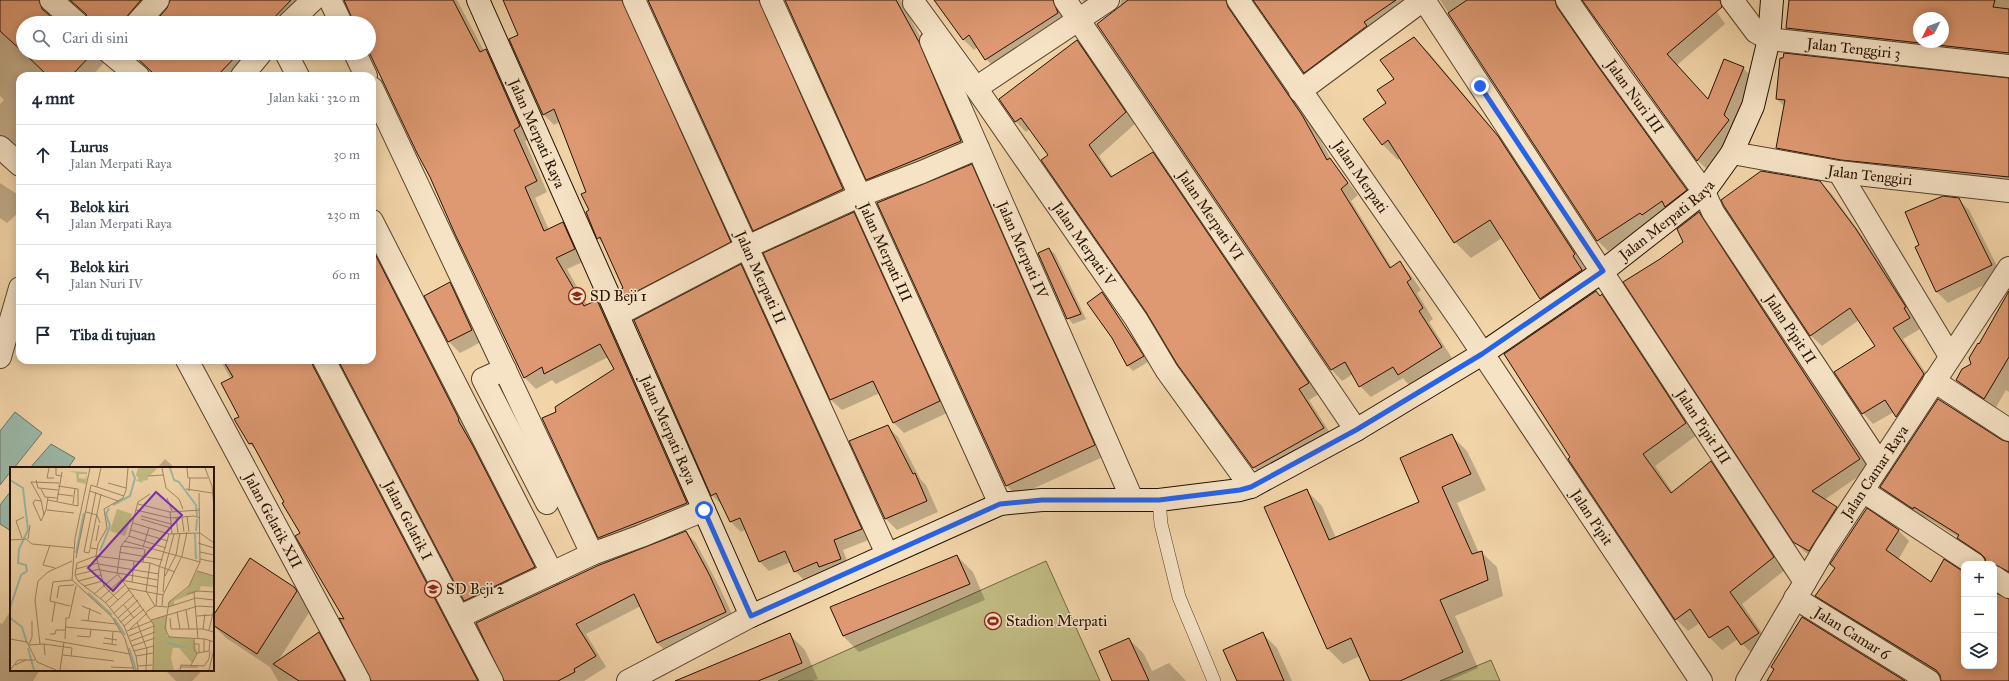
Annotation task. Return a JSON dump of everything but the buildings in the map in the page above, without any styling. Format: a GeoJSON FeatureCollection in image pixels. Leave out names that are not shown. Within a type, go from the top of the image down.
{"type":"FeatureCollection","features":[{"type":"Feature","properties":{"kind":"street"},"geometry":{"type":"LineString","coordinates":[[52,0],[69,16]]}},
{"type":"Feature","properties":{"kind":"street"},"geometry":{"type":"LineString","coordinates":[[143,16],[158,0]]}},
{"type":"Feature","properties":{"kind":"street"},"geometry":{"type":"LineString","coordinates":[[296,16],[313,0]]}},
{"type":"Feature","properties":{"kind":"street"},"geometry":{"type":"LineString","coordinates":[[330,0],[338,16]]}},
{"type":"Feature","properties":{"kind":"street","name":"Jalan Merpati Raya"},"geometry":{"type":"LineString","coordinates":[[478,0],[619,314],[751,616],[1000,504],[1042,500],[1159,500],[1251,487],[1356,430],[1482,354],[1603,271],[1704,192],[1732,153],[1753,106],[1769,39],[1772,0]]}},
{"type":"Feature","properties":{"kind":"street","name":"Jalan Merpati II"},"geometry":{"type":"LineString","coordinates":[[634,0],[887,554]]}},
{"type":"Feature","properties":{"kind":"street","name":"Jalan Merpati III"},"geometry":{"type":"LineString","coordinates":[[771,0],[1000,504]]}},
{"type":"Feature","properties":{"kind":"street","name":"Jalan Merpati VI"},"geometry":{"type":"LineString","coordinates":[[1065,0],[1356,430]]}},
{"type":"Feature","properties":{"kind":"street"},"geometry":{"type":"LineString","coordinates":[[976,88],[1108,0]]}},
{"type":"Feature","properties":{"kind":"street","name":"Jalan Merpati"},"geometry":{"type":"LineString","coordinates":[[1238,0],[1482,354]]}},
{"type":"Feature","properties":{"kind":"street"},"geometry":{"type":"LineString","coordinates":[[1300,91],[1424,0]]}},
{"type":"Feature","properties":{"kind":"street","name":"Jalan Pipit III"},"geometry":{"type":"LineString","coordinates":[[1424,0],[1603,271],[1800,590]]}},
{"type":"Feature","properties":{"kind":"street","name":"Jalan Nuri III"},"geometry":{"type":"LineString","coordinates":[[1568,0],[1607,58],[1704,192]]}},
{"type":"Feature","properties":{"kind":"street"},"geometry":{"type":"LineString","coordinates":[[1732,0],[1756,32],[1769,39]]}},
{"type":"Feature","properties":{"kind":"street","name":"Jalan Merpati V"},"geometry":{"type":"LineString","coordinates":[[913,2],[976,88],[1136,319],[1167,371],[1251,487]]}},
{"type":"Feature","properties":{"kind":"street","name":"Jalan Merpati IV"},"geometry":{"type":"LineString","coordinates":[[913,2],[1132,499]]}},
{"type":"Feature","properties":{"kind":"street","name":"Jalan Tenggiri 3"},"geometry":{"type":"LineString","coordinates":[[1769,39],[2009,66]]}},
{"type":"Feature","properties":{"kind":"street"},"geometry":{"type":"LineString","coordinates":[[119,60],[133,72]]}},
{"type":"Feature","properties":{"kind":"street"},"geometry":{"type":"LineString","coordinates":[[245,72],[255,60]]}},
{"type":"Feature","properties":{"kind":"street"},"geometry":{"type":"LineString","coordinates":[[290,60],[296,72]]}},
{"type":"Feature","properties":{"kind":"street"},"geometry":{"type":"LineString","coordinates":[[358,60],[364,72]]}},
{"type":"Feature","properties":{"kind":"street"},"geometry":{"type":"LineString","coordinates":[[376,96],[592,554]]}},
{"type":"Feature","properties":{"kind":"street"},"geometry":{"type":"LineString","coordinates":[[0,147],[16,161]]}},
{"type":"Feature","properties":{"kind":"street"},"geometry":{"type":"LineString","coordinates":[[619,314],[747,247],[859,196],[922,172],[978,148]]}},
{"type":"Feature","properties":{"kind":"street","name":"Jalan Tenggiri"},"geometry":{"type":"LineString","coordinates":[[1732,153],[1839,172],[2009,191]]}},
{"type":"Feature","properties":{"kind":"street"},"geometry":{"type":"LineString","coordinates":[[1839,172],[1950,356]]}},
{"type":"Feature","properties":{"kind":"street","name":"Jalan Pipit II"},"geometry":{"type":"LineString","coordinates":[[1704,192],[1713,212],[1880,464]]}},
{"type":"Feature","properties":{"kind":"street"},"geometry":{"type":"LineString","coordinates":[[376,229],[552,573]]}},
{"type":"Feature","properties":{"kind":"street","name":"Jalan Camar Raya"},"geometry":{"type":"LineString","coordinates":[[1747,681],[1800,590],[1880,464],[1950,356],[2006,280]]}},
{"type":"Feature","properties":{"kind":"street"},"geometry":{"type":"LineString","coordinates":[[0,357],[16,302]]}},
{"type":"Feature","properties":{"kind":"street","name":"Jalan Pipit"},"geometry":{"type":"LineString","coordinates":[[1482,354],[1701,681]]}},
{"type":"Feature","properties":{"kind":"street","name":"Jalan Gelatik XII"},"geometry":{"type":"LineString","coordinates":[[189,364],[359,681]]}},
{"type":"Feature","properties":{"kind":"street","name":"Jalan Gelatik I"},"geometry":{"type":"LineString","coordinates":[[326,364],[492,681]]}},
{"type":"Feature","properties":{"kind":"street"},"geometry":{"type":"LineString","coordinates":[[505,369],[483,379],[547,503]]}},
{"type":"Feature","properties":{"kind":"street"},"geometry":{"type":"LineString","coordinates":[[1934,381],[2009,430]]}},
{"type":"Feature","properties":{"kind":"street"},"geometry":{"type":"LineString","coordinates":[[1863,491],[1969,561]]}},
{"type":"Feature","properties":{"kind":"street"},"geometry":{"type":"LineString","coordinates":[[459,617],[592,554],[704,510]]}},
{"type":"Feature","properties":{"kind":"street"},"geometry":{"type":"LineString","coordinates":[[1997,579],[2009,587]]}},
{"type":"Feature","properties":{"kind":"street","name":"Jalan Camar 6"},"geometry":{"type":"LineString","coordinates":[[1800,590],[1929,681]]}},
{"type":"Feature","properties":{"kind":"street"},"geometry":{"type":"LineString","coordinates":[[628,681],[751,616]]}},
{"type":"Feature","properties":{"kind":"lane"},"geometry":{"type":"LineString","coordinates":[[1159,500],[1161,524],[1179,597],[1214,681]]}},
{"type":"Feature","properties":{"kind":"shaded area"},"geometry":{"type":"Polygon","coordinates":[[[15,412],[42,433],[15,467],[10,467],[10,472],[0,485],[0,431],[15,412]]]}},
{"type":"Feature","properties":{"kind":"shaded area"},"geometry":{"type":"Polygon","coordinates":[[[51,444],[75,458],[69,467],[31,467],[51,444]]]}},
{"type":"Feature","properties":{"kind":"shaded area"},"geometry":{"type":"Polygon","coordinates":[[[10,492],[10,530],[0,524],[0,505],[10,492]]]}},
{"type":"Feature","properties":{"kind":"shaded area","name":"Stadion Merpati"},"geometry":{"type":"Polygon","coordinates":[[[1046,561],[1100,681],[778,681],[1046,561]]]}},
{"type":"Feature","properties":{"kind":"shaded area"},"geometry":{"type":"Polygon","coordinates":[[[1491,660],[1500,681],[1440,681],[1491,660]]]}},
{"type":"Feature","properties":{"kind":"place","name":"SD Beji 1"},"geometry":{"type":"Point","coordinates":[577,296]}},
{"type":"Feature","properties":{"kind":"place","name":"SD Beji 2"},"geometry":{"type":"Point","coordinates":[433,589]}},
{"type":"Feature","properties":{"kind":"place","name":"Stadion Merpati"},"geometry":{"type":"Point","coordinates":[993,621]}},
{"type":"Feature","properties":{"kind":"route"},"geometry":{"type":"LineString","coordinates":[[704,510],[751,616],[1000,504],[1042,500],[1159,500],[1240,490],[1251,487],[1356,430],[1482,354],[1603,271],[1480,86]]}}]}
